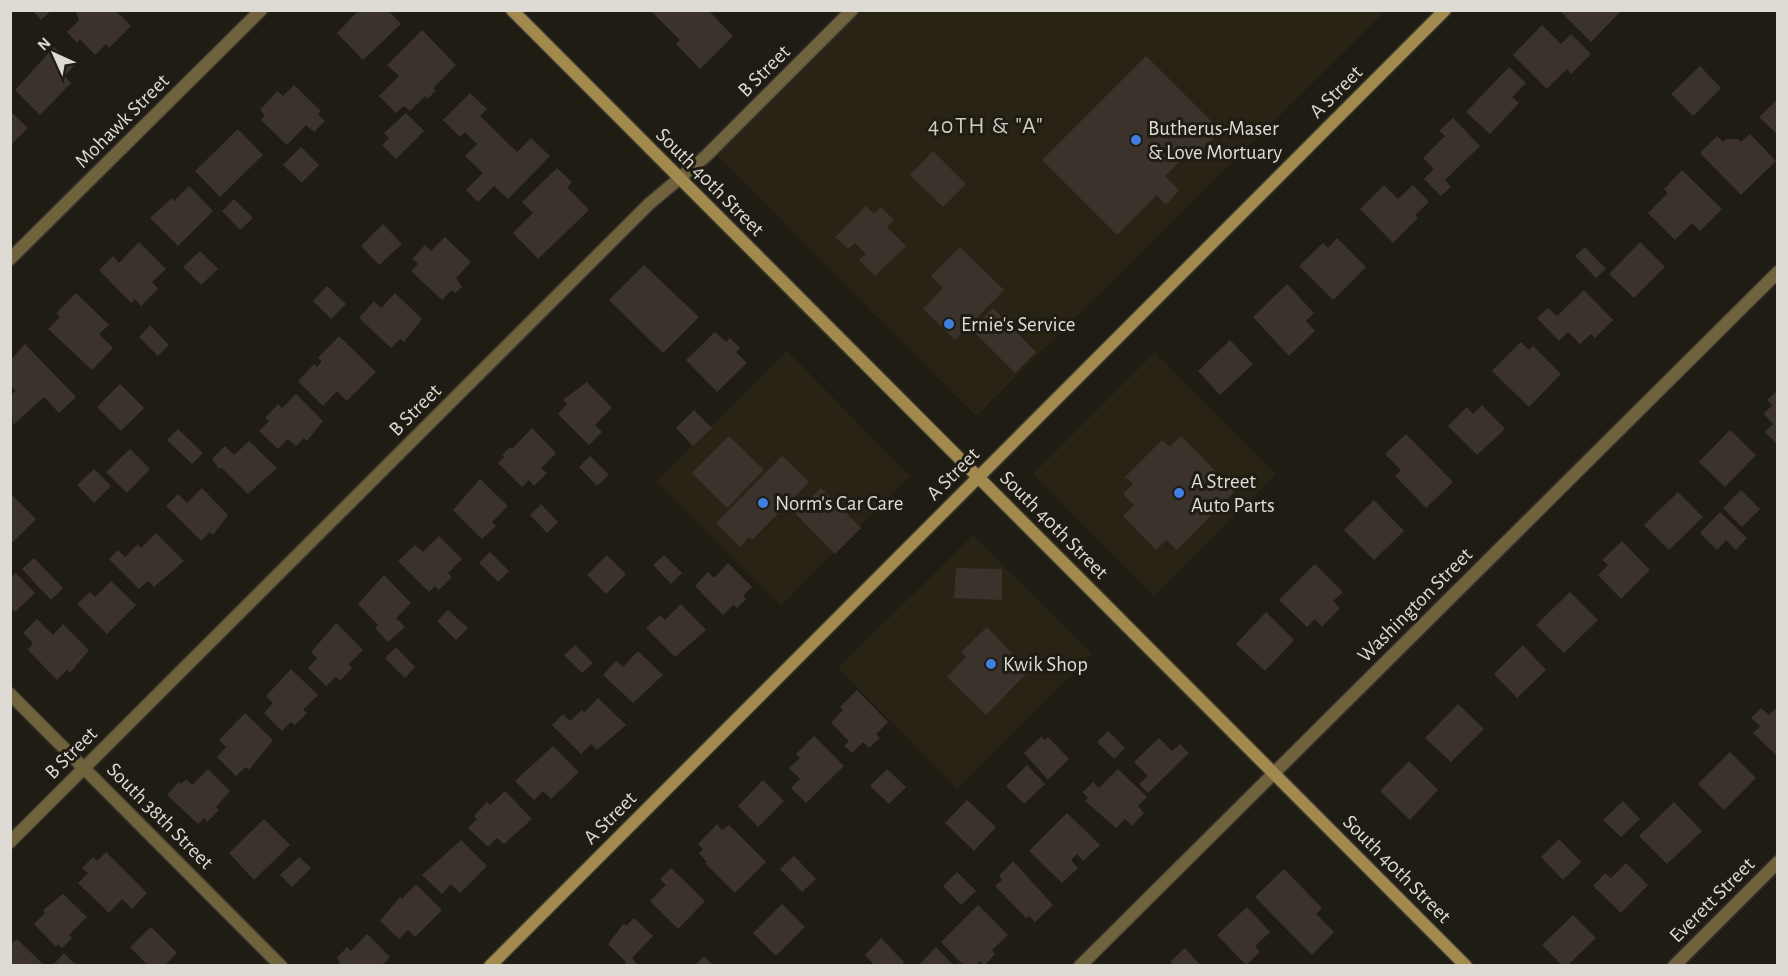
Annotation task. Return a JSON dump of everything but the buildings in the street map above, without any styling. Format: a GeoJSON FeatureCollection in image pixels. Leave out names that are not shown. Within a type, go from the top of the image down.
{"type":"FeatureCollection","features":[{"type":"Feature","properties":{"kind":"main road","name":"South 40th Street"},"geometry":{"type":"LineString","coordinates":[[512,10],[1466,966]]}},
{"type":"Feature","properties":{"kind":"main road","name":"A Street"},"geometry":{"type":"LineString","coordinates":[[490,966],[1445,10]]}},
{"type":"Feature","properties":{"kind":"street","name":"Mohawk Street"},"geometry":{"type":"LineString","coordinates":[[10,260],[261,10]]}},
{"type":"Feature","properties":{"kind":"street","name":"B Street"},"geometry":{"type":"LineString","coordinates":[[10,842],[649,204],[706,156],[852,10]]}},
{"type":"Feature","properties":{"kind":"street","name":"Washington Street"},"geometry":{"type":"LineString","coordinates":[[1080,966],[1778,272]]}},
{"type":"Feature","properties":{"kind":"street","name":"South 38th Street"},"geometry":{"type":"LineString","coordinates":[[10,694],[281,966]]}},
{"type":"Feature","properties":{"kind":"street","name":"Everett Street"},"geometry":{"type":"LineString","coordinates":[[1674,966],[1778,862]]}},
{"type":"Feature","properties":{"kind":"shaded area"},"geometry":{"type":"Polygon","coordinates":[[[852,11],[1385,11],[976,416],[712,151],[852,11]]]}},
{"type":"Feature","properties":{"kind":"shaded area"},"geometry":{"type":"Polygon","coordinates":[[[787,351],[910,476],[781,606],[656,481],[787,351]]]}},
{"type":"Feature","properties":{"kind":"shaded area"},"geometry":{"type":"Polygon","coordinates":[[[1155,352],[1276,474],[1154,596],[1033,474],[1155,352]]]}},
{"type":"Feature","properties":{"kind":"shaded area"},"geometry":{"type":"Polygon","coordinates":[[[973,535],[1092,654],[957,789],[838,668],[973,535]]]}},
{"type":"Feature","properties":{"kind":"place","name":"Butherus-Maser & Love Mortuary"},"geometry":{"type":"Point","coordinates":[1136,140]}},
{"type":"Feature","properties":{"kind":"place","name":"Ernie's Service"},"geometry":{"type":"Point","coordinates":[949,324]}},
{"type":"Feature","properties":{"kind":"place","name":"A Street Auto Parts"},"geometry":{"type":"Point","coordinates":[1179,493]}},
{"type":"Feature","properties":{"kind":"place","name":"Norm's Car Care"},"geometry":{"type":"Point","coordinates":[763,503]}},
{"type":"Feature","properties":{"kind":"place","name":"Kwik Shop"},"geometry":{"type":"Point","coordinates":[991,664]}},
{"type":"Feature","properties":{"kind":"district","name":"40TH & \"A\""},"geometry":{"type":"Point","coordinates":[986,126]}}]}
